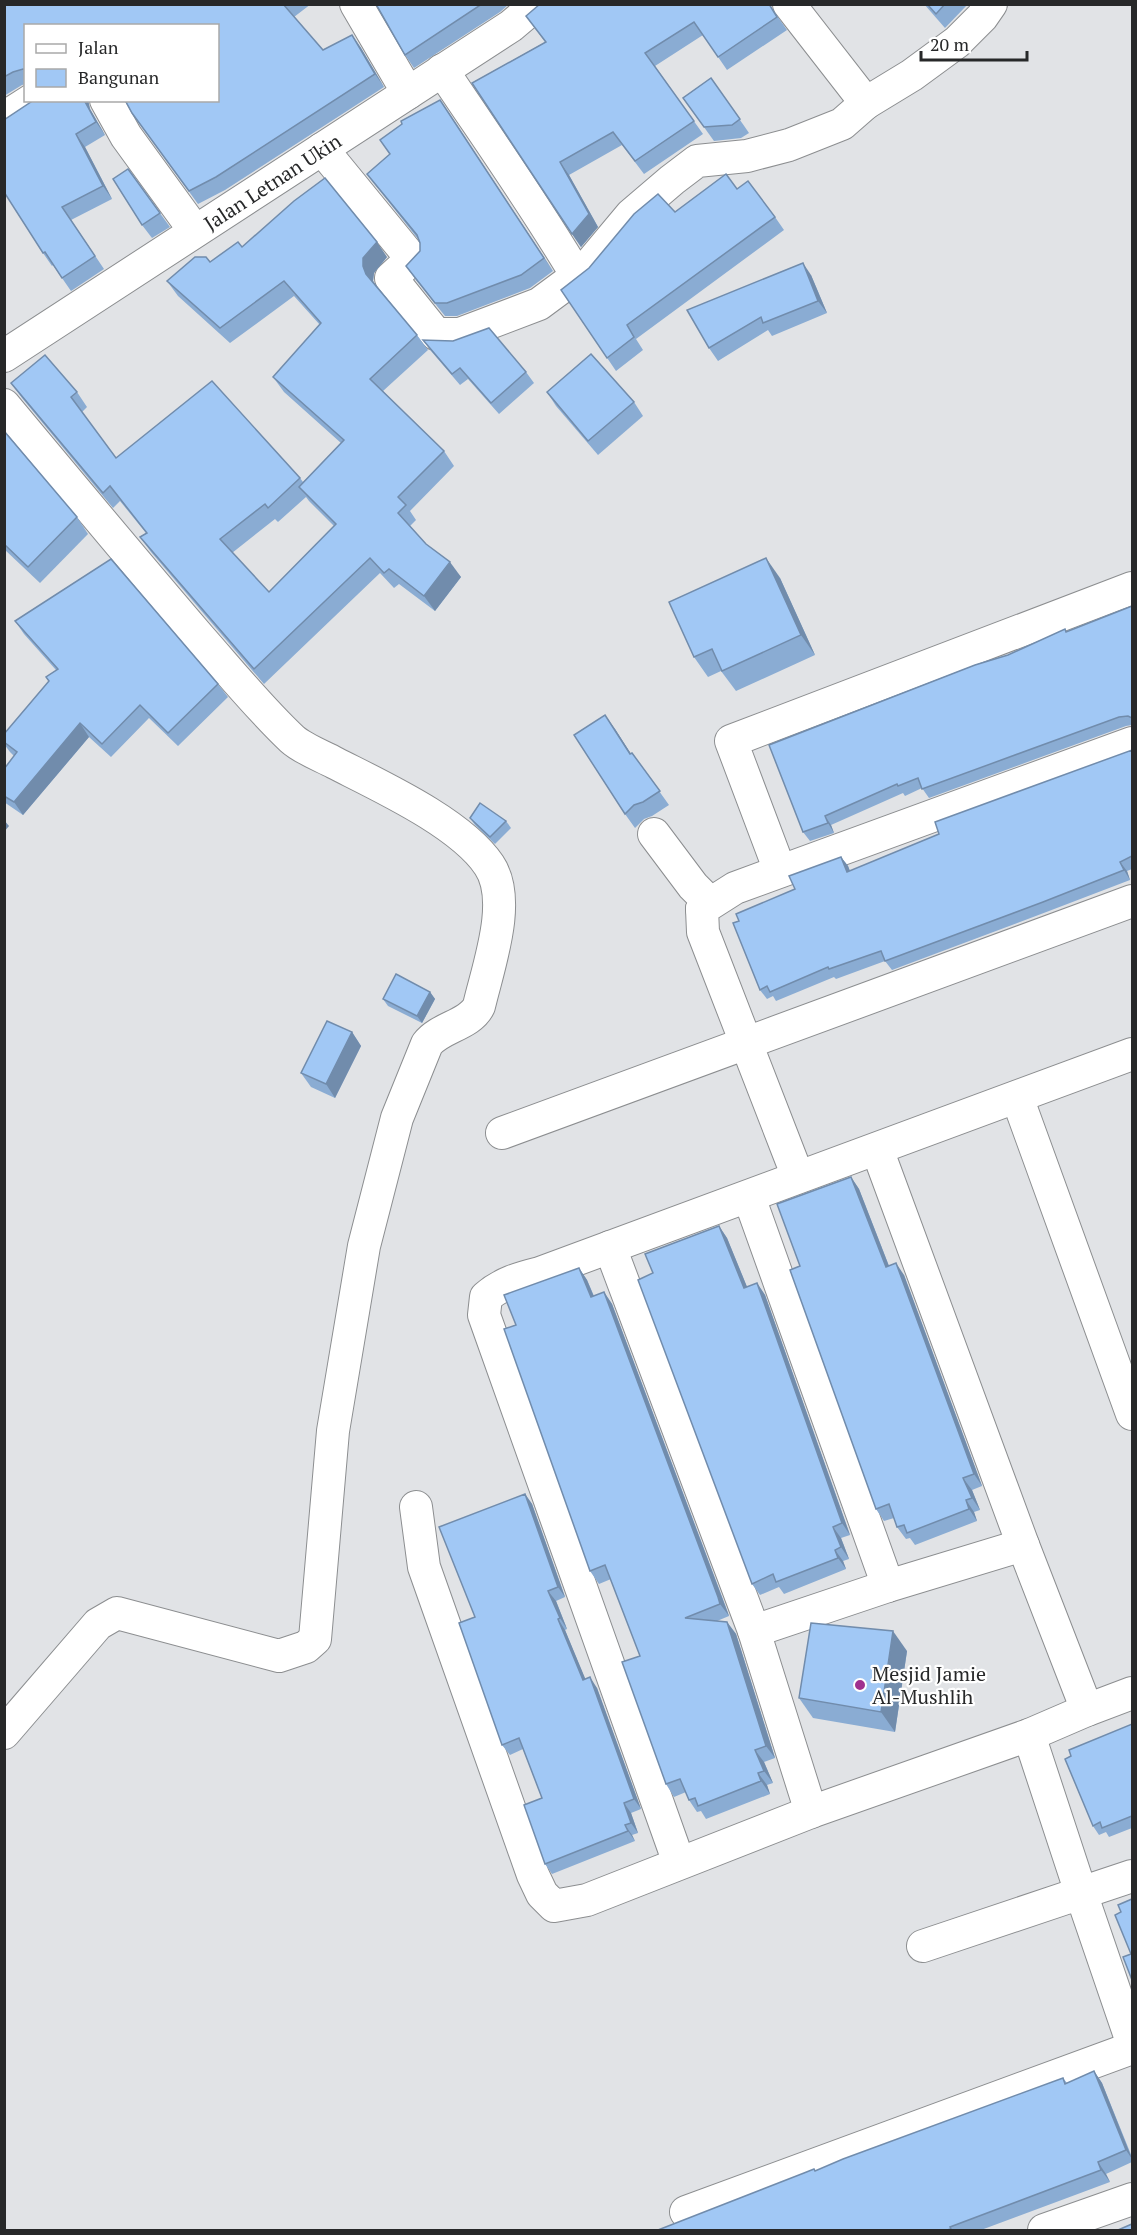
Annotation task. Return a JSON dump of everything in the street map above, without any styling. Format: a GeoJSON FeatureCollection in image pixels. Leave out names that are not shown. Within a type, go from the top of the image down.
{"type":"FeatureCollection","features":[{"type":"Feature","properties":{"kind":"street"},"geometry":{"type":"LineString","coordinates":[[356,4],[408,93]]}},
{"type":"Feature","properties":{"kind":"street","name":"Jalan Letnan Ukin"},"geometry":{"type":"LineString","coordinates":[[4,356],[511,26],[537,4]]}},
{"type":"Feature","properties":{"kind":"street"},"geometry":{"type":"LineString","coordinates":[[789,4],[866,103]]}},
{"type":"Feature","properties":{"kind":"street"},"geometry":{"type":"LineString","coordinates":[[322,148],[412,259],[391,278],[436,334],[460,334],[539,304],[585,270],[631,215],[697,161],[747,156],[789,145],[842,124],[866,103],[912,75],[957,42],[982,17],[991,4]]}},
{"type":"Feature","properties":{"kind":"street"},"geometry":{"type":"LineString","coordinates":[[442,70],[485,135],[513,172],[577,276]]}},
{"type":"Feature","properties":{"kind":"street"},"geometry":{"type":"LineString","coordinates":[[4,118],[29,102]]}},
{"type":"Feature","properties":{"kind":"street"},"geometry":{"type":"LineString","coordinates":[[107,102],[126,136],[195,231]]}},
{"type":"Feature","properties":{"kind":"street"},"geometry":{"type":"LineString","coordinates":[[4,405],[152,583],[294,741],[408,800],[452,830],[489,865],[498,883],[500,904],[494,941],[475,1013],[434,1035],[427,1044],[396,1118],[364,1246],[333,1431],[315,1640],[296,1652],[279,1656],[117,1613],[98,1624],[4,1732]]}},
{"type":"Feature","properties":{"kind":"street"},"geometry":{"type":"LineString","coordinates":[[780,871],[731,741],[1132,588]]}},
{"type":"Feature","properties":{"kind":"street"},"geometry":{"type":"LineString","coordinates":[[702,909],[735,888],[1132,743]]}},
{"type":"Feature","properties":{"kind":"street"},"geometry":{"type":"LineString","coordinates":[[654,834],[693,886],[707,900],[702,909],[704,932],[798,1177]]}},
{"type":"Feature","properties":{"kind":"street"},"geometry":{"type":"LineString","coordinates":[[502,1132],[1132,901]]}},
{"type":"Feature","properties":{"kind":"street"},"geometry":{"type":"LineString","coordinates":[[679,1863],[484,1315],[486,1297],[498,1287],[1132,1054]]}},
{"type":"Feature","properties":{"kind":"street"},"geometry":{"type":"LineString","coordinates":[[1017,1097],[1132,1414]]}},
{"type":"Feature","properties":{"kind":"street"},"geometry":{"type":"LineString","coordinates":[[877,1149],[1023,1545],[1087,1710]]}},
{"type":"Feature","properties":{"kind":"street"},"geometry":{"type":"LineString","coordinates":[[748,1197],[888,1586]]}},
{"type":"Feature","properties":{"kind":"street"},"geometry":{"type":"LineString","coordinates":[[610,1246],[754,1631],[811,1812]]}},
{"type":"Feature","properties":{"kind":"street"},"geometry":{"type":"LineString","coordinates":[[417,1508],[424,1567],[533,1875],[542,1894],[554,1906],[587,1900],[811,1812],[1029,1735],[1132,1693]]}},
{"type":"Feature","properties":{"kind":"street"},"geometry":{"type":"LineString","coordinates":[[754,1631],[888,1586],[1023,1545]]}},
{"type":"Feature","properties":{"kind":"street"},"geometry":{"type":"LineString","coordinates":[[1029,1735],[1132,2042]]}},
{"type":"Feature","properties":{"kind":"street"},"geometry":{"type":"LineString","coordinates":[[923,1946],[1132,1876]]}},
{"type":"Feature","properties":{"kind":"street"},"geometry":{"type":"LineString","coordinates":[[686,2212],[1132,2048]]}},
{"type":"Feature","properties":{"kind":"street"},"geometry":{"type":"LineString","coordinates":[[1044,2230],[1125,2211]]}},
{"type":"Feature","properties":{"kind":"building"},"geometry":{"type":"Polygon","coordinates":[[[4,4],[283,4],[323,50],[352,35],[375,74],[216,177],[189,191],[126,102],[219,102],[219,24],[24,24],[24,69],[4,77],[4,4]]]}},
{"type":"Feature","properties":{"kind":"building"},"geometry":{"type":"Polygon","coordinates":[[[376,4],[482,4],[405,55],[376,4]]]}},
{"type":"Feature","properties":{"kind":"building"},"geometry":{"type":"Polygon","coordinates":[[[540,4],[769,4],[777,17],[718,57],[694,22],[645,53],[694,121],[635,161],[613,132],[560,162],[589,214],[572,234],[472,83],[546,42],[526,16],[540,4]]]}},
{"type":"Feature","properties":{"kind":"building"},"geometry":{"type":"Polygon","coordinates":[[[927,4],[945,4],[936,14],[927,4]]]}},
{"type":"Feature","properties":{"kind":"building"},"geometry":{"type":"Polygon","coordinates":[[[711,78],[740,119],[732,125],[704,127],[683,98],[711,78]]]}},
{"type":"Feature","properties":{"kind":"building"},"geometry":{"type":"Polygon","coordinates":[[[440,100],[544,258],[521,275],[447,303],[435,303],[406,266],[420,251],[417,235],[367,174],[390,154],[380,140],[402,124],[401,121],[440,100]]]}},
{"type":"Feature","properties":{"kind":"building"},"geometry":{"type":"Polygon","coordinates":[[[31,102],[85,102],[96,122],[76,134],[103,186],[62,207],[95,256],[62,278],[4,192],[4,120],[31,102]]]}},
{"type":"Feature","properties":{"kind":"building"},"geometry":{"type":"Polygon","coordinates":[[[128,169],[160,213],[142,225],[113,179],[128,169]]]}},
{"type":"Feature","properties":{"kind":"building"},"geometry":{"type":"Polygon","coordinates":[[[726,174],[737,189],[748,181],[775,217],[627,325],[634,337],[607,358],[561,290],[589,268],[634,214],[658,194],[675,212],[726,174]]]}},
{"type":"Feature","properties":{"kind":"building"},"geometry":{"type":"Polygon","coordinates":[[[325,178],[377,242],[363,258],[366,274],[417,335],[370,379],[444,451],[398,497],[406,505],[398,513],[426,544],[450,562],[424,596],[389,569],[384,573],[370,558],[254,669],[140,537],[147,533],[110,486],[103,493],[11,383],[45,355],[77,392],[71,397],[116,458],[212,381],[300,478],[268,508],[265,504],[220,539],[269,592],[336,524],[299,487],[344,440],[273,377],[321,323],[284,281],[220,328],[167,281],[195,257],[206,257],[210,262],[238,242],[242,247],[294,201],[325,178]]]}},
{"type":"Feature","properties":{"kind":"building"},"geometry":{"type":"Polygon","coordinates":[[[803,263],[818,301],[763,323],[761,317],[709,348],[687,310],[803,263]]]}},
{"type":"Feature","properties":{"kind":"building"},"geometry":{"type":"Polygon","coordinates":[[[489,328],[526,372],[491,403],[460,368],[452,374],[423,340],[453,341],[489,328]]]}},
{"type":"Feature","properties":{"kind":"building"},"geometry":{"type":"Polygon","coordinates":[[[591,354],[634,402],[588,441],[547,392],[591,354]]]}},
{"type":"Feature","properties":{"kind":"building"},"geometry":{"type":"Polygon","coordinates":[[[4,431],[77,517],[28,567],[4,544],[4,431]]]}},
{"type":"Feature","properties":{"kind":"building"},"geometry":{"type":"Polygon","coordinates":[[[766,558],[801,635],[722,671],[712,649],[694,657],[669,602],[766,558]]]}},
{"type":"Feature","properties":{"kind":"building"},"geometry":{"type":"Polygon","coordinates":[[[111,559],[218,684],[168,733],[140,705],[102,744],[80,723],[14,802],[4,796],[4,769],[17,752],[4,742],[4,734],[49,681],[46,677],[58,669],[15,621],[111,559]]]}},
{"type":"Feature","properties":{"kind":"building"},"geometry":{"type":"Polygon","coordinates":[[[1132,606],[1132,718],[1119,717],[922,789],[918,778],[898,786],[897,784],[825,816],[828,823],[803,832],[769,745],[975,665],[1008,655],[1065,629],[1066,632],[1132,606]]]}},
{"type":"Feature","properties":{"kind":"building"},"geometry":{"type":"Polygon","coordinates":[[[605,715],[630,754],[632,753],[660,791],[634,805],[625,814],[574,735],[605,715]]]}},
{"type":"Feature","properties":{"kind":"building"},"geometry":{"type":"Polygon","coordinates":[[[1132,750],[1132,856],[1120,862],[1124,870],[885,961],[881,951],[829,969],[828,967],[770,992],[767,986],[760,990],[733,923],[739,921],[736,914],[795,889],[789,876],[841,857],[847,872],[939,834],[935,822],[1132,750]]]}},
{"type":"Feature","properties":{"kind":"building"},"geometry":{"type":"Polygon","coordinates":[[[480,803],[506,821],[490,837],[470,818],[480,803]]]}},
{"type":"Feature","properties":{"kind":"building"},"geometry":{"type":"Polygon","coordinates":[[[396,974],[430,992],[417,1016],[383,999],[396,974]]]}},
{"type":"Feature","properties":{"kind":"building"},"geometry":{"type":"Polygon","coordinates":[[[327,1021],[352,1032],[326,1084],[301,1073],[327,1021]]]}},
{"type":"Feature","properties":{"kind":"building"},"geometry":{"type":"Polygon","coordinates":[[[851,1177],[886,1267],[896,1263],[974,1474],[963,1478],[972,1498],[966,1500],[969,1509],[907,1533],[904,1525],[897,1527],[889,1504],[876,1509],[790,1270],[800,1266],[777,1204],[851,1177]]]}},
{"type":"Feature","properties":{"kind":"building"},"geometry":{"type":"Polygon","coordinates":[[[719,1226],[744,1288],[757,1283],[842,1523],[833,1527],[841,1547],[835,1550],[838,1558],[776,1582],[773,1574],[752,1584],[638,1280],[653,1273],[645,1254],[719,1226]]]}},
{"type":"Feature","properties":{"kind":"building"},"geometry":{"type":"Polygon","coordinates":[[[579,1268],[591,1297],[604,1292],[718,1597],[720,1604],[685,1618],[727,1622],[766,1746],[755,1750],[764,1771],[758,1773],[761,1781],[698,1806],[695,1798],[689,1800],[680,1779],[666,1784],[622,1662],[640,1656],[605,1565],[590,1571],[504,1329],[516,1325],[504,1295],[579,1268]]]}},
{"type":"Feature","properties":{"kind":"building"},"geometry":{"type":"Polygon","coordinates":[[[525,1494],[558,1587],[548,1591],[560,1618],[558,1619],[583,1680],[590,1677],[634,1799],[624,1803],[631,1823],[625,1825],[628,1831],[545,1864],[524,1805],[542,1798],[519,1738],[502,1745],[459,1623],[475,1617],[439,1527],[525,1494]]]}},
{"type":"Feature","properties":{"kind":"building","name":"Mesjid Jamie Al-Mushlih"},"geometry":{"type":"Polygon","coordinates":[[[811,1623],[893,1631],[881,1712],[799,1698],[811,1623]]]}},
{"type":"Feature","properties":{"kind":"building"},"geometry":{"type":"Polygon","coordinates":[[[1132,1724],[1132,1816],[1102,1828],[1100,1822],[1093,1826],[1065,1759],[1071,1756],[1069,1750],[1132,1724]]]}},
{"type":"Feature","properties":{"kind":"building"},"geometry":{"type":"Polygon","coordinates":[[[1132,1899],[1132,1980],[1123,1957],[1131,1954],[1115,1915],[1121,1912],[1118,1905],[1132,1899]]]}},
{"type":"Feature","properties":{"kind":"building"},"geometry":{"type":"Polygon","coordinates":[[[1094,2071],[1126,2150],[1098,2162],[1101,2170],[950,2227],[951,2229],[658,2230],[814,2169],[815,2171],[1063,2078],[1065,2084],[1094,2071]]]}},
{"type":"Feature","properties":{"kind":"building"},"geometry":{"type":"Polygon","coordinates":[[[1132,2224],[1132,2230],[1118,2230],[1132,2224]]]}},
{"type":"Feature","properties":{"kind":"place","name":"Mesjid Jamie Al-Mushlih"},"geometry":{"type":"Point","coordinates":[860,1685]}}]}
